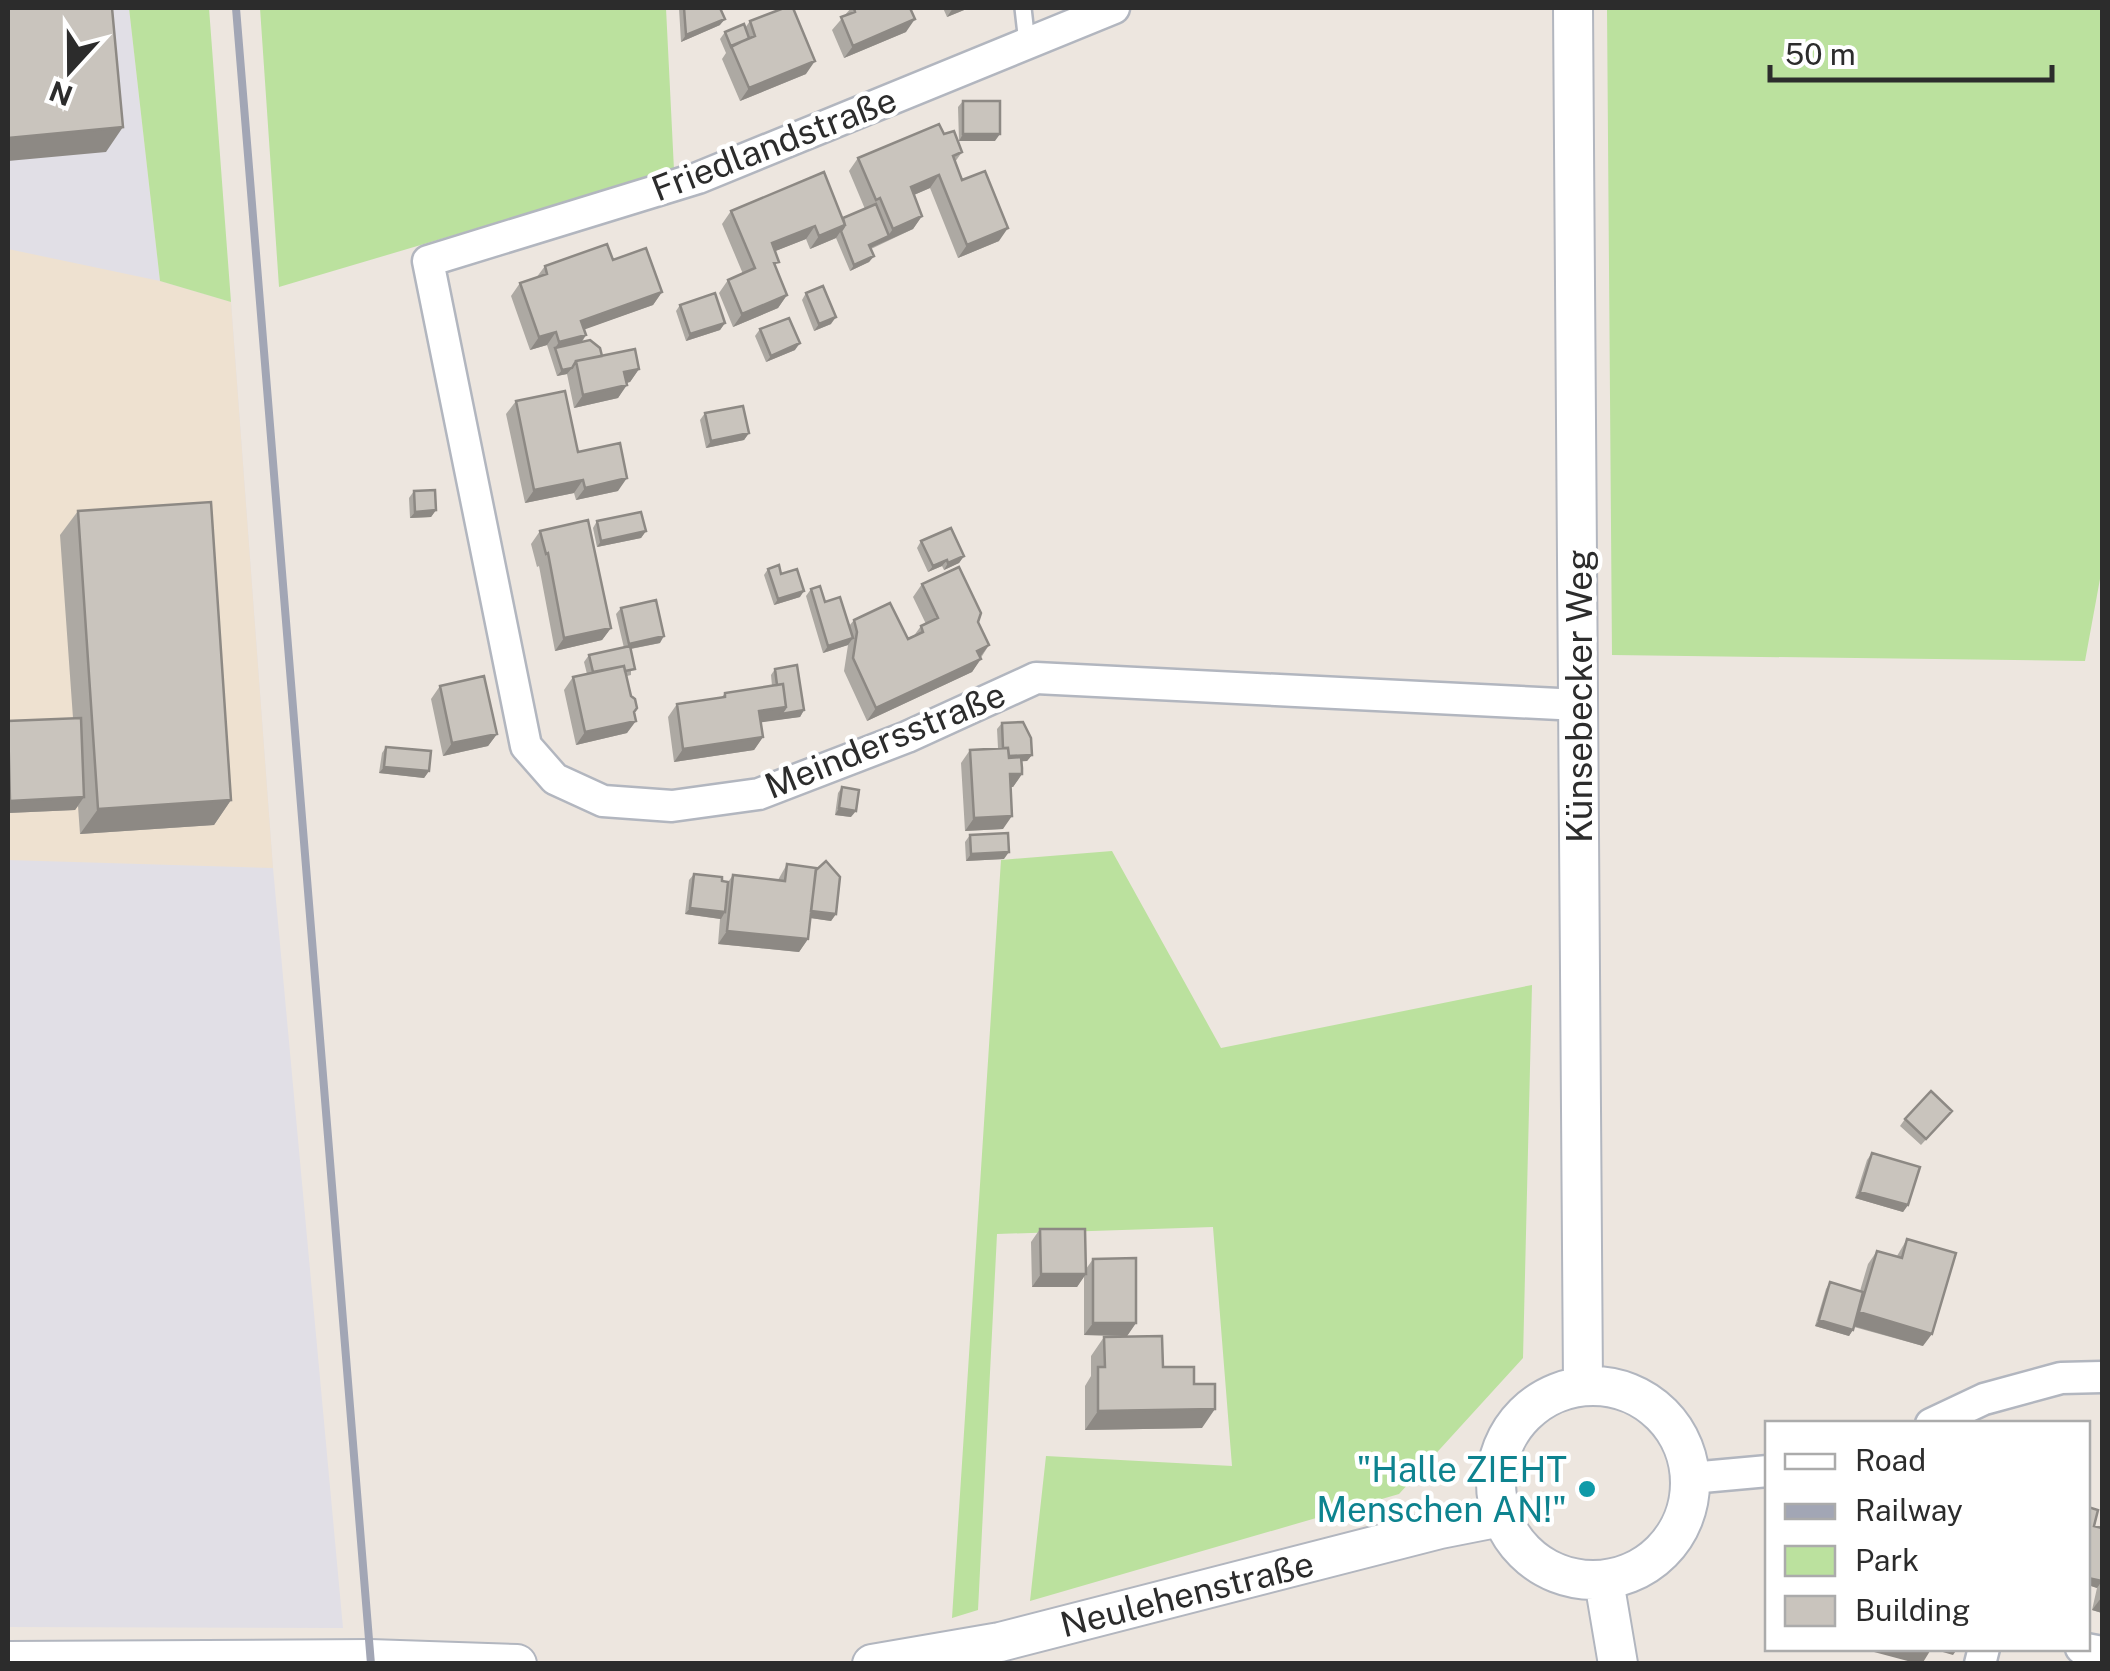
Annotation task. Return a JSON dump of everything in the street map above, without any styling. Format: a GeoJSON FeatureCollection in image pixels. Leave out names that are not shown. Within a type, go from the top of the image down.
{"type":"FeatureCollection","features":[{"type":"Feature","properties":{"kind":"street","name":"Friedlandstraße"},"geometry":{"type":"LineString","coordinates":[[428,260],[698,178],[1114,8]]}},
{"type":"Feature","properties":{"kind":"street","name":"Künsebecker Weg"},"geometry":{"type":"LineString","coordinates":[[1573,8],[1583,1385]]}},
{"type":"Feature","properties":{"kind":"street","name":"Meindersstraße"},"geometry":{"type":"LineString","coordinates":[[428,260],[526,746],[555,779],[603,801],[672,806],[760,794],[908,738],[1036,678],[1578,705]]}},
{"type":"Feature","properties":{"kind":"street"},"geometry":{"type":"LineString","coordinates":[[1937,1421],[1984,1400],[2062,1378],[2102,1376]]}},
{"type":"Feature","properties":{"kind":"street"},"geometry":{"type":"LineString","coordinates":[[1583,1385],[1622,1388],[1656,1407],[1681,1437],[1692,1478],[1688,1512],[1670,1546],[1640,1570],[1604,1581],[1561,1576],[1524,1553],[1501,1518],[1495,1474],[1509,1431],[1540,1400],[1583,1385]]}},
{"type":"Feature","properties":{"kind":"street"},"geometry":{"type":"LineString","coordinates":[[1692,1478],[1765,1471]]}},
{"type":"Feature","properties":{"kind":"street","name":"Neulehenstraße"},"geometry":{"type":"LineString","coordinates":[[872,1664],[1000,1642],[1421,1534],[1501,1518]]}},
{"type":"Feature","properties":{"kind":"street"},"geometry":{"type":"LineString","coordinates":[[1604,1581],[1618,1664]]}},
{"type":"Feature","properties":{"kind":"street"},"geometry":{"type":"LineString","coordinates":[[8,1661],[370,1659],[517,1664]]}},
{"type":"Feature","properties":{"kind":"lane"},"geometry":{"type":"LineString","coordinates":[[1024,8],[1027,43]]}},
{"type":"Feature","properties":{"kind":"shaded area"},"geometry":{"type":"Polygon","coordinates":[[[8,8],[129,8],[160,281],[231,302],[273,868],[343,1628],[8,1627],[8,8]]]}},
{"type":"Feature","properties":{"kind":"shaded area"},"geometry":{"type":"Polygon","coordinates":[[[8,249],[160,281],[231,302],[273,868],[8,860],[8,249]]]}},
{"type":"Feature","properties":{"kind":"green space"},"geometry":{"type":"Polygon","coordinates":[[[129,8],[209,8],[231,302],[160,281],[129,8]]]}},
{"type":"Feature","properties":{"kind":"green space"},"geometry":{"type":"Polygon","coordinates":[[[260,8],[666,8],[674,170],[279,287],[260,8]]]}},
{"type":"Feature","properties":{"kind":"green space"},"geometry":{"type":"Polygon","coordinates":[[[1607,8],[2102,8],[2102,568],[2085,661],[1612,655],[1607,8]]]}},
{"type":"Feature","properties":{"kind":"green space"},"geometry":{"type":"Polygon","coordinates":[[[1112,851],[1221,1048],[1532,985],[1523,1358],[1399,1494],[1030,1601],[1046,1456],[1232,1466],[1213,1227],[997,1234],[978,1610],[952,1618],[1001,860],[1112,851]]]}},
{"type":"Feature","properties":{"kind":"building"},"geometry":{"type":"Polygon","coordinates":[[[8,8],[112,8],[123,127],[8,138],[8,8]]]}},
{"type":"Feature","properties":{"kind":"building"},"geometry":{"type":"Polygon","coordinates":[[[684,8],[720,8],[725,19],[686,35],[684,8]]]}},
{"type":"Feature","properties":{"kind":"building"},"geometry":{"type":"Polygon","coordinates":[[[793,8],[815,61],[749,88],[731,46],[755,36],[750,21],[793,8]]]}},
{"type":"Feature","properties":{"kind":"building"},"geometry":{"type":"Polygon","coordinates":[[[854,8],[910,8],[915,19],[853,46],[841,17],[855,12],[854,8]]]}},
{"type":"Feature","properties":{"kind":"building"},"geometry":{"type":"Polygon","coordinates":[[[744,24],[749,38],[731,47],[725,32],[744,24]]]}},
{"type":"Feature","properties":{"kind":"building"},"geometry":{"type":"Polygon","coordinates":[[[963,101],[1000,101],[1000,134],[963,134],[963,101]]]}},
{"type":"Feature","properties":{"kind":"building"},"geometry":{"type":"Polygon","coordinates":[[[939,124],[944,134],[954,131],[962,152],[953,156],[962,180],[985,171],[1008,228],[967,245],[939,175],[911,187],[922,216],[893,229],[858,158],[939,124]]]}},
{"type":"Feature","properties":{"kind":"building"},"geometry":{"type":"Polygon","coordinates":[[[824,172],[845,225],[819,236],[815,226],[772,243],[779,262],[774,263],[787,295],[742,314],[728,280],[755,268],[731,211],[824,172]]]}},
{"type":"Feature","properties":{"kind":"building"},"geometry":{"type":"Polygon","coordinates":[[[876,204],[889,236],[869,245],[874,256],[854,265],[841,231],[845,225],[843,218],[876,204]]]}},
{"type":"Feature","properties":{"kind":"building"},"geometry":{"type":"Polygon","coordinates":[[[607,244],[613,260],[646,248],[662,292],[581,321],[586,335],[559,342],[556,332],[539,337],[520,283],[547,274],[545,266],[607,244]]]}},
{"type":"Feature","properties":{"kind":"building"},"geometry":{"type":"Polygon","coordinates":[[[823,286],[836,317],[819,324],[806,293],[823,286]]]}},
{"type":"Feature","properties":{"kind":"building"},"geometry":{"type":"Polygon","coordinates":[[[715,293],[725,323],[690,334],[680,305],[715,293]]]}},
{"type":"Feature","properties":{"kind":"building"},"geometry":{"type":"Polygon","coordinates":[[[789,318],[800,343],[771,356],[760,329],[789,318]]]}},
{"type":"Feature","properties":{"kind":"building"},"geometry":{"type":"Polygon","coordinates":[[[590,340],[600,348],[602,356],[576,361],[572,368],[562,370],[555,348],[590,340]]]}},
{"type":"Feature","properties":{"kind":"building"},"geometry":{"type":"Polygon","coordinates":[[[635,349],[639,369],[624,372],[627,385],[583,395],[576,361],[635,349]]]}},
{"type":"Feature","properties":{"kind":"building"},"geometry":{"type":"Polygon","coordinates":[[[565,391],[578,452],[620,443],[627,478],[585,488],[583,480],[534,490],[516,401],[565,391]]]}},
{"type":"Feature","properties":{"kind":"building"},"geometry":{"type":"Polygon","coordinates":[[[743,406],[749,433],[711,441],[705,413],[743,406]]]}},
{"type":"Feature","properties":{"kind":"building"},"geometry":{"type":"Polygon","coordinates":[[[435,490],[436,510],[415,512],[414,491],[435,490]]]}},
{"type":"Feature","properties":{"kind":"building"},"geometry":{"type":"Polygon","coordinates":[[[211,502],[231,800],[98,809],[78,511],[211,502]]]}},
{"type":"Feature","properties":{"kind":"building"},"geometry":{"type":"Polygon","coordinates":[[[641,512],[646,531],[601,541],[597,521],[641,512]]]}},
{"type":"Feature","properties":{"kind":"building"},"geometry":{"type":"Polygon","coordinates":[[[588,520],[611,628],[564,638],[540,531],[588,520]]]}},
{"type":"Feature","properties":{"kind":"building"},"geometry":{"type":"Polygon","coordinates":[[[951,528],[964,556],[933,566],[921,541],[951,528]]]}},
{"type":"Feature","properties":{"kind":"building"},"geometry":{"type":"Polygon","coordinates":[[[779,565],[781,574],[797,569],[804,591],[778,599],[768,569],[779,565]]]}},
{"type":"Feature","properties":{"kind":"building"},"geometry":{"type":"Polygon","coordinates":[[[959,567],[981,613],[978,622],[989,645],[977,651],[981,659],[876,708],[853,658],[857,632],[854,620],[890,603],[908,639],[923,632],[921,626],[938,618],[922,584],[959,567]]]}},
{"type":"Feature","properties":{"kind":"building"},"geometry":{"type":"Polygon","coordinates":[[[820,586],[825,602],[840,597],[853,638],[828,646],[811,589],[820,586]]]}},
{"type":"Feature","properties":{"kind":"building"},"geometry":{"type":"Polygon","coordinates":[[[656,600],[664,636],[629,644],[621,608],[656,600]]]}},
{"type":"Feature","properties":{"kind":"building"},"geometry":{"type":"Polygon","coordinates":[[[630,646],[635,669],[625,671],[624,666],[593,672],[589,655],[630,646]]]}},
{"type":"Feature","properties":{"kind":"building"},"geometry":{"type":"Polygon","coordinates":[[[797,665],[804,710],[781,714],[786,707],[783,684],[777,685],[775,669],[797,665]]]}},
{"type":"Feature","properties":{"kind":"building"},"geometry":{"type":"Polygon","coordinates":[[[624,666],[637,708],[636,721],[585,732],[573,677],[624,666]]]}},
{"type":"Feature","properties":{"kind":"building"},"geometry":{"type":"Polygon","coordinates":[[[484,676],[497,734],[452,743],[440,686],[484,676]]]}},
{"type":"Feature","properties":{"kind":"building"},"geometry":{"type":"Polygon","coordinates":[[[783,684],[786,707],[759,711],[763,737],[683,749],[677,704],[783,684]]]}},
{"type":"Feature","properties":{"kind":"building"},"geometry":{"type":"Polygon","coordinates":[[[81,718],[84,797],[10,801],[8,721],[81,718]]]}},
{"type":"Feature","properties":{"kind":"building"},"geometry":{"type":"Polygon","coordinates":[[[1023,722],[1031,738],[1032,755],[1009,756],[1008,748],[1003,748],[1002,723],[1023,722]]]}},
{"type":"Feature","properties":{"kind":"building"},"geometry":{"type":"Polygon","coordinates":[[[386,747],[431,751],[429,771],[384,767],[386,747]]]}},
{"type":"Feature","properties":{"kind":"building"},"geometry":{"type":"Polygon","coordinates":[[[1008,748],[1009,758],[1021,757],[1022,768],[1022,774],[1010,774],[1012,816],[974,818],[970,750],[1008,748]]]}},
{"type":"Feature","properties":{"kind":"building"},"geometry":{"type":"Polygon","coordinates":[[[842,787],[859,790],[856,811],[839,808],[842,787]]]}},
{"type":"Feature","properties":{"kind":"building"},"geometry":{"type":"Polygon","coordinates":[[[1008,833],[1009,852],[971,854],[970,835],[1008,833]]]}},
{"type":"Feature","properties":{"kind":"building"},"geometry":{"type":"Polygon","coordinates":[[[826,861],[840,877],[836,914],[811,911],[816,870],[826,861]]]}},
{"type":"Feature","properties":{"kind":"building"},"geometry":{"type":"Polygon","coordinates":[[[787,864],[816,868],[808,939],[727,931],[733,875],[785,881],[787,864]]]}},
{"type":"Feature","properties":{"kind":"building"},"geometry":{"type":"Polygon","coordinates":[[[694,874],[722,877],[722,881],[728,882],[725,912],[690,908],[694,874]]]}},
{"type":"Feature","properties":{"kind":"building"},"geometry":{"type":"Polygon","coordinates":[[[1931,1091],[1952,1111],[1926,1139],[1905,1119],[1931,1091]]]}},
{"type":"Feature","properties":{"kind":"building"},"geometry":{"type":"Polygon","coordinates":[[[1872,1153],[1920,1167],[1908,1205],[1860,1192],[1872,1153]]]}},
{"type":"Feature","properties":{"kind":"building"},"geometry":{"type":"Polygon","coordinates":[[[1040,1229],[1085,1229],[1086,1274],[1041,1274],[1040,1229]]]}},
{"type":"Feature","properties":{"kind":"building"},"geometry":{"type":"Polygon","coordinates":[[[1907,1239],[1956,1253],[1932,1334],[1859,1312],[1877,1251],[1902,1258],[1907,1239]]]}},
{"type":"Feature","properties":{"kind":"building"},"geometry":{"type":"Polygon","coordinates":[[[1136,1258],[1136,1323],[1093,1323],[1093,1259],[1136,1258]]]}},
{"type":"Feature","properties":{"kind":"building"},"geometry":{"type":"Polygon","coordinates":[[[1830,1282],[1863,1292],[1853,1330],[1819,1320],[1830,1282]]]}},
{"type":"Feature","properties":{"kind":"building"},"geometry":{"type":"Polygon","coordinates":[[[1162,1336],[1163,1367],[1194,1367],[1194,1384],[1215,1384],[1215,1409],[1098,1411],[1098,1367],[1105,1367],[1104,1337],[1162,1336]]]}},
{"type":"Feature","properties":{"kind":"building"},"geometry":{"type":"Polygon","coordinates":[[[2090,1508],[2098,1510],[2094,1526],[2102,1528],[2102,1581],[2090,1578],[2090,1508]]]}},
{"type":"Feature","properties":{"kind":"railway"},"geometry":{"type":"LineString","coordinates":[[236,8],[371,1664]]}},
{"type":"Feature","properties":{"kind":"place","name":"\"Halle ZIEHT Menschen AN!\""},"geometry":{"type":"Point","coordinates":[1587,1489]}}]}
